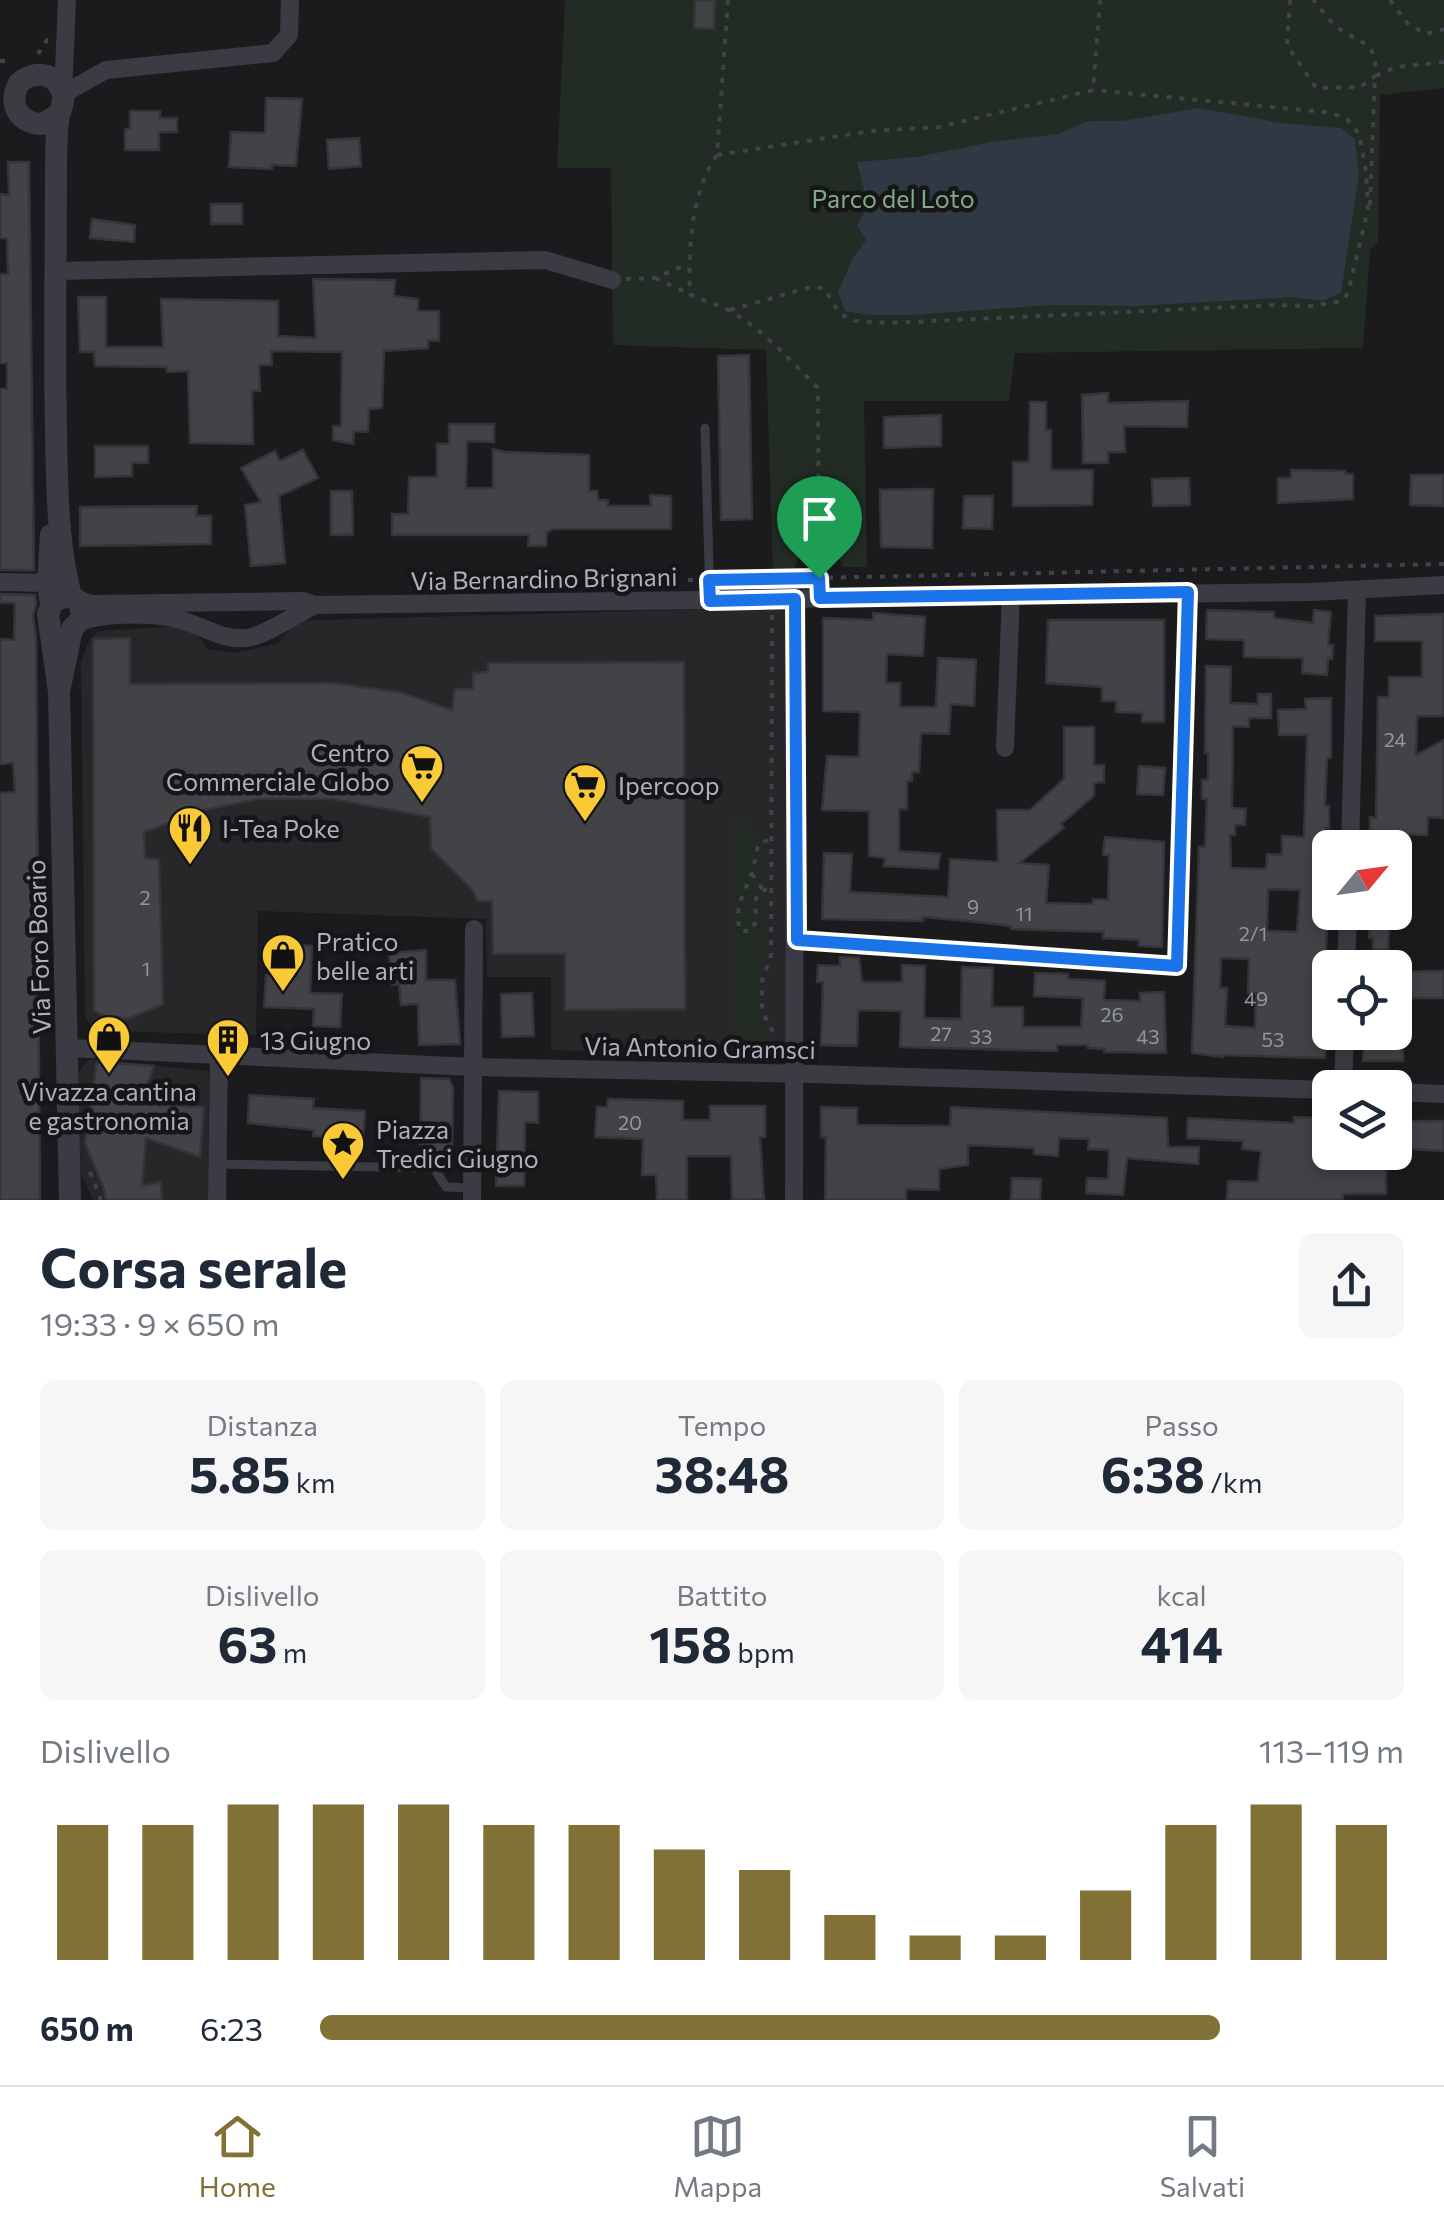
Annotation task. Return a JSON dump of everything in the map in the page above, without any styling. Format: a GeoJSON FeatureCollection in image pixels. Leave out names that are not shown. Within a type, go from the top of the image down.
{"type":"FeatureCollection","features":[{"type":"Feature","properties":{"kind":"street"},"geometry":{"type":"LineString","coordinates":[[60,104],[67,0]]}},
{"type":"Feature","properties":{"kind":"street"},"geometry":{"type":"LineString","coordinates":[[35,124],[48,122],[60,104],[106,70],[274,53],[289,35],[290,0]]}},
{"type":"Feature","properties":{"kind":"street"},"geometry":{"type":"LineString","coordinates":[[60,104],[55,80],[41,74],[66,41]]}},
{"type":"Feature","properties":{"kind":"street","name":"Via Foro Boario"},"geometry":{"type":"LineString","coordinates":[[41,74],[28,76],[8,91],[17,113],[35,124],[56,172]]}},
{"type":"Feature","properties":{"kind":"street","name":"Via Foro Boario"},"geometry":{"type":"LineString","coordinates":[[60,104],[54,358],[57,497],[66,576],[59,692],[70,1200]]}},
{"type":"Feature","properties":{"kind":"street"},"geometry":{"type":"LineString","coordinates":[[57,270],[545,260],[612,280]]}},
{"type":"Feature","properties":{"kind":"street","name":"Via Bernardino Brignani"},"geometry":{"type":"LineString","coordinates":[[0,582],[65,609],[94,604],[160,610],[210,602],[303,601],[316,605],[710,601],[1444,586]]}},
{"type":"Feature","properties":{"kind":"street"},"geometry":{"type":"LineString","coordinates":[[1350,830],[1357,590]]}},
{"type":"Feature","properties":{"kind":"street"},"geometry":{"type":"LineString","coordinates":[[797,940],[1177,966],[1188,592]]}},
{"type":"Feature","properties":{"kind":"street"},"geometry":{"type":"LineString","coordinates":[[1005,748],[1011,594]]}},
{"type":"Feature","properties":{"kind":"street"},"geometry":{"type":"LineString","coordinates":[[794,1200],[795,599]]}},
{"type":"Feature","properties":{"kind":"street"},"geometry":{"type":"LineString","coordinates":[[267,601],[272,627]]}},
{"type":"Feature","properties":{"kind":"street"},"geometry":{"type":"LineString","coordinates":[[202,628],[210,602]]}},
{"type":"Feature","properties":{"kind":"street"},"geometry":{"type":"LineString","coordinates":[[160,610],[218,636],[251,638],[316,605]]}},
{"type":"Feature","properties":{"kind":"street"},"geometry":{"type":"LineString","coordinates":[[472,1194],[474,929]]}},
{"type":"Feature","properties":{"kind":"street","name":"Via Antonio Gramsci"},"geometry":{"type":"LineString","coordinates":[[69,1048],[473,1067],[1312,1089]]}},
{"type":"Feature","properties":{"kind":"street"},"geometry":{"type":"LineString","coordinates":[[217,1200],[218,1055]]}},
{"type":"Feature","properties":{"kind":"street"},"geometry":{"type":"LineString","coordinates":[[1412,1093],[1444,1094]]}},
{"type":"Feature","properties":{"kind":"lane"},"geometry":{"type":"LineString","coordinates":[[705,428],[710,601]]}},
{"type":"Feature","properties":{"kind":"lane"},"geometry":{"type":"LineString","coordinates":[[216,1164],[434,1168],[446,1188],[472,1194]]}},
{"type":"Feature","properties":{"kind":"path"},"geometry":{"type":"LineString","coordinates":[[690,294],[688,264],[707,170],[717,155],[728,0]]}},
{"type":"Feature","properties":{"kind":"path"},"geometry":{"type":"LineString","coordinates":[[1094,90],[1100,0]]}},
{"type":"Feature","properties":{"kind":"path"},"geometry":{"type":"LineString","coordinates":[[1290,0],[1288,46],[1316,88],[1360,87],[1396,67],[1444,62]]}},
{"type":"Feature","properties":{"kind":"path"},"geometry":{"type":"LineString","coordinates":[[730,310],[812,287],[824,288],[839,313],[854,321],[889,323],[1331,305],[1342,301],[1348,293],[1368,209],[1377,60],[1365,41],[1338,29],[1313,0]]}},
{"type":"Feature","properties":{"kind":"path"},"geometry":{"type":"LineString","coordinates":[[1390,0],[1406,23],[1426,34],[1444,29]]}},
{"type":"Feature","properties":{"kind":"path"},"geometry":{"type":"LineString","coordinates":[[1406,23],[1406,33]]}},
{"type":"Feature","properties":{"kind":"path"},"geometry":{"type":"LineString","coordinates":[[717,155],[872,130],[939,127],[1094,90],[1325,112],[1346,118],[1358,134],[1366,171],[1368,209]]}},
{"type":"Feature","properties":{"kind":"path"},"geometry":{"type":"LineString","coordinates":[[612,280],[654,278],[688,264]]}},
{"type":"Feature","properties":{"kind":"path"},"geometry":{"type":"LineString","coordinates":[[654,278],[730,310],[766,337],[818,388],[820,598]]}},
{"type":"Feature","properties":{"kind":"path"},"geometry":{"type":"LineString","coordinates":[[650,582],[1444,564]]}},
{"type":"Feature","properties":{"kind":"path"},"geometry":{"type":"LineString","coordinates":[[772,613],[766,889],[771,955],[762,980],[762,1011],[775,1033],[776,1046]]}},
{"type":"Feature","properties":{"kind":"path"},"geometry":{"type":"LineString","coordinates":[[766,889],[756,898],[755,925],[751,931],[740,931],[738,904],[752,874],[759,843],[770,840]]}},
{"type":"Feature","properties":{"kind":"path"},"geometry":{"type":"LineString","coordinates":[[752,874],[766,889]]}},
{"type":"Feature","properties":{"kind":"shaded area"},"geometry":{"type":"Polygon","coordinates":[[[785,607],[785,1057],[551,1050],[551,977],[487,977],[486,919],[258,911],[256,1035],[101,1031],[92,1027],[85,1016],[81,661],[89,641],[99,631],[183,626],[198,636],[207,649],[234,653],[277,644],[296,622],[315,620],[785,607]]]}},
{"type":"Feature","properties":{"kind":"shaded area"},"geometry":{"type":"Polygon","coordinates":[[[89,1059],[209,1071],[208,1200],[93,1200],[81,1172],[77,1075],[89,1059]]]}},
{"type":"Feature","properties":{"kind":"green space","name":"Parco del Loto"},"geometry":{"type":"Polygon","coordinates":[[[565,0],[1444,0],[1444,88],[1380,95],[1378,242],[1370,250],[1363,348],[1015,353],[1009,401],[864,401],[867,567],[843,567],[836,551],[819,543],[800,552],[794,569],[773,570],[766,350],[613,345],[611,168],[557,168],[565,0]]]}},
{"type":"Feature","properties":{"kind":"green space"},"geometry":{"type":"Polygon","coordinates":[[[746,818],[753,830],[764,834],[767,953],[758,980],[759,1014],[772,1056],[733,1053],[732,819],[746,818]]]}},
{"type":"Feature","properties":{"kind":"water"},"geometry":{"type":"Polygon","coordinates":[[[1199,108],[1281,123],[1341,128],[1355,139],[1359,174],[1341,293],[1322,301],[1292,297],[1136,306],[1050,305],[911,315],[845,311],[838,292],[866,240],[857,226],[868,206],[857,162],[916,157],[1058,134],[1089,121],[1122,121],[1199,108]]]}},
{"type":"Feature","properties":{"kind":"building"},"geometry":{"type":"Polygon","coordinates":[[[695,0],[715,0],[714,29],[694,28],[695,0]]]}},
{"type":"Feature","properties":{"kind":"building"},"geometry":{"type":"Polygon","coordinates":[[[266,98],[302,99],[296,166],[229,167],[231,132],[265,133],[266,98]]]}},
{"type":"Feature","properties":{"kind":"building"},"geometry":{"type":"Polygon","coordinates":[[[130,111],[160,111],[160,118],[177,118],[177,132],[159,132],[159,150],[125,150],[130,111]]]}},
{"type":"Feature","properties":{"kind":"building"},"geometry":{"type":"Polygon","coordinates":[[[359,138],[361,166],[329,169],[327,140],[359,138]]]}},
{"type":"Feature","properties":{"kind":"building"},"geometry":{"type":"Polygon","coordinates":[[[8,162],[29,162],[34,570],[0,570],[0,389],[7,389],[7,363],[0,363],[0,274],[8,274],[7,238],[0,238],[0,194],[9,195],[8,162]]]}},
{"type":"Feature","properties":{"kind":"building"},"geometry":{"type":"Polygon","coordinates":[[[211,204],[242,204],[242,224],[211,224],[211,204]]]}},
{"type":"Feature","properties":{"kind":"building"},"geometry":{"type":"Polygon","coordinates":[[[92,219],[135,225],[134,242],[90,238],[92,219]]]}},
{"type":"Feature","properties":{"kind":"building"},"geometry":{"type":"Polygon","coordinates":[[[313,279],[395,280],[394,296],[418,299],[418,311],[439,311],[439,341],[428,340],[428,348],[384,351],[382,408],[369,409],[368,432],[354,431],[353,444],[333,440],[333,426],[341,426],[342,352],[271,351],[272,365],[259,365],[260,391],[252,391],[253,444],[190,443],[188,371],[95,366],[94,352],[80,352],[78,297],[106,297],[106,347],[163,347],[161,299],[278,301],[278,336],[316,338],[313,279]]]}},
{"type":"Feature","properties":{"kind":"building"},"geometry":{"type":"Polygon","coordinates":[[[749,355],[752,519],[721,520],[718,356],[749,355]]]}},
{"type":"Feature","properties":{"kind":"building"},"geometry":{"type":"Polygon","coordinates":[[[1108,393],[1108,403],[1188,401],[1187,427],[1124,426],[1125,452],[1108,452],[1108,463],[1083,463],[1082,395],[1108,393]]]}},
{"type":"Feature","properties":{"kind":"building"},"geometry":{"type":"Polygon","coordinates":[[[1030,402],[1046,402],[1051,470],[1093,470],[1092,505],[1013,506],[1013,462],[1029,462],[1030,402]]]}},
{"type":"Feature","properties":{"kind":"building"},"geometry":{"type":"Polygon","coordinates":[[[941,415],[941,446],[884,448],[884,417],[941,415]]]}},
{"type":"Feature","properties":{"kind":"building"},"geometry":{"type":"Polygon","coordinates":[[[449,424],[494,424],[494,442],[467,441],[466,488],[493,488],[493,449],[589,455],[589,491],[597,491],[598,500],[608,500],[608,506],[651,506],[650,495],[671,496],[671,529],[554,529],[547,532],[546,546],[528,546],[529,535],[392,535],[392,514],[408,514],[409,477],[437,477],[437,444],[449,444],[449,424]]]}},
{"type":"Feature","properties":{"kind":"building"},"geometry":{"type":"Polygon","coordinates":[[[95,446],[148,446],[148,463],[132,463],[132,476],[95,477],[95,446]]]}},
{"type":"Feature","properties":{"kind":"building"},"geometry":{"type":"Polygon","coordinates":[[[303,450],[318,478],[279,496],[285,563],[251,566],[245,505],[261,502],[241,468],[275,451],[280,461],[303,450]]]}},
{"type":"Feature","properties":{"kind":"building"},"geometry":{"type":"Polygon","coordinates":[[[1291,470],[1353,474],[1353,499],[1278,503],[1278,478],[1291,478],[1291,470]]]}},
{"type":"Feature","properties":{"kind":"building"},"geometry":{"type":"Polygon","coordinates":[[[1411,475],[1444,475],[1444,506],[1410,505],[1411,475]]]}},
{"type":"Feature","properties":{"kind":"building"},"geometry":{"type":"Polygon","coordinates":[[[1189,478],[1190,505],[1153,506],[1152,479],[1189,478]]]}},
{"type":"Feature","properties":{"kind":"building"},"geometry":{"type":"Polygon","coordinates":[[[933,489],[932,548],[881,547],[880,490],[933,489]]]}},
{"type":"Feature","properties":{"kind":"building"},"geometry":{"type":"Polygon","coordinates":[[[331,491],[352,491],[353,535],[331,535],[331,491]]]}},
{"type":"Feature","properties":{"kind":"building"},"geometry":{"type":"Polygon","coordinates":[[[964,496],[993,496],[992,529],[963,528],[964,496]]]}},
{"type":"Feature","properties":{"kind":"building"},"geometry":{"type":"Polygon","coordinates":[[[197,506],[196,516],[211,516],[211,544],[80,546],[80,507],[197,506]]]}},
{"type":"Feature","properties":{"kind":"building"},"geometry":{"type":"Polygon","coordinates":[[[0,594],[35,595],[36,604],[33,616],[40,1200],[0,1200],[0,793],[15,792],[13,763],[0,764],[0,639],[14,640],[15,603],[0,603],[0,594]]]}},
{"type":"Feature","properties":{"kind":"building"},"geometry":{"type":"Polygon","coordinates":[[[1207,610],[1274,612],[1274,618],[1313,623],[1314,610],[1331,612],[1328,645],[1333,645],[1327,675],[1302,673],[1303,658],[1244,657],[1244,640],[1206,639],[1207,610]]]}},
{"type":"Feature","properties":{"kind":"building"},"geometry":{"type":"Polygon","coordinates":[[[873,613],[925,617],[923,656],[887,654],[886,683],[900,683],[900,707],[936,707],[938,658],[976,660],[974,706],[951,704],[949,734],[921,733],[919,772],[912,772],[912,781],[907,781],[907,809],[899,809],[899,851],[940,854],[938,869],[884,866],[885,858],[869,856],[869,811],[822,810],[827,756],[859,757],[860,712],[823,711],[823,618],[873,620],[873,613]]]}},
{"type":"Feature","properties":{"kind":"building"},"geometry":{"type":"Polygon","coordinates":[[[1444,614],[1444,716],[1417,716],[1416,755],[1444,740],[1444,818],[1428,817],[1427,835],[1412,835],[1412,830],[1370,830],[1370,817],[1376,818],[1378,697],[1389,697],[1389,677],[1422,677],[1422,641],[1375,641],[1375,616],[1444,614]]]}},
{"type":"Feature","properties":{"kind":"building"},"geometry":{"type":"Polygon","coordinates":[[[1048,620],[1164,620],[1164,722],[1142,722],[1142,713],[1116,712],[1116,701],[1102,701],[1102,687],[1046,683],[1048,620]]]}},
{"type":"Feature","properties":{"kind":"building"},"geometry":{"type":"Polygon","coordinates":[[[130,638],[130,684],[332,683],[399,692],[452,710],[455,689],[473,689],[473,673],[488,672],[488,663],[684,662],[685,1009],[565,1010],[565,954],[493,954],[492,901],[477,901],[474,892],[431,848],[430,817],[332,799],[258,799],[200,811],[144,832],[145,858],[159,859],[163,1004],[128,1019],[94,1010],[93,639],[130,638]]]}},
{"type":"Feature","properties":{"kind":"building"},"geometry":{"type":"Polygon","coordinates":[[[1206,666],[1231,667],[1230,703],[1258,704],[1258,694],[1271,694],[1271,718],[1249,718],[1249,727],[1233,726],[1232,808],[1246,809],[1245,825],[1235,825],[1235,835],[1230,835],[1231,868],[1266,869],[1267,854],[1282,855],[1282,836],[1304,837],[1307,735],[1279,735],[1278,710],[1306,709],[1305,699],[1331,698],[1331,758],[1327,758],[1325,806],[1329,806],[1329,828],[1312,830],[1312,930],[1327,930],[1326,950],[1312,950],[1312,1050],[1325,1050],[1325,1058],[1192,1053],[1199,847],[1205,847],[1207,799],[1202,799],[1202,780],[1208,780],[1206,666]],[[1268,889],[1267,931],[1297,932],[1300,890],[1268,889]],[[1221,958],[1220,988],[1227,988],[1225,1026],[1255,1028],[1256,993],[1248,993],[1249,959],[1221,958]]]}},
{"type":"Feature","properties":{"kind":"building"},"geometry":{"type":"Polygon","coordinates":[[[1064,727],[1094,727],[1094,765],[1104,765],[1104,782],[1094,783],[1094,796],[1061,824],[1064,828],[1019,863],[1049,865],[1046,903],[1093,904],[1093,899],[1108,900],[1109,855],[1103,855],[1105,837],[1164,842],[1162,947],[1139,946],[1139,940],[1103,938],[1104,932],[1011,929],[923,917],[923,921],[822,919],[824,853],[852,854],[850,892],[948,897],[950,859],[998,862],[997,810],[1030,810],[1064,779],[1064,727]]]}},
{"type":"Feature","properties":{"kind":"building"},"geometry":{"type":"Polygon","coordinates":[[[1139,766],[1165,768],[1163,795],[1137,794],[1139,766]]]}},
{"type":"Feature","properties":{"kind":"building"},"geometry":{"type":"Polygon","coordinates":[[[1369,930],[1389,930],[1388,950],[1373,949],[1373,938],[1369,938],[1369,930]]]}},
{"type":"Feature","properties":{"kind":"building"},"geometry":{"type":"Polygon","coordinates":[[[299,945],[312,946],[310,993],[342,994],[340,1027],[313,1026],[314,1009],[264,1007],[266,975],[297,976],[299,945]]]}},
{"type":"Feature","properties":{"kind":"building"},"geometry":{"type":"Polygon","coordinates":[[[426,950],[426,980],[455,980],[460,1044],[419,1045],[418,1004],[401,1005],[399,984],[392,985],[389,953],[426,950]]]}},
{"type":"Feature","properties":{"kind":"building"},"geometry":{"type":"Polygon","coordinates":[[[840,957],[859,958],[862,982],[902,982],[902,965],[925,966],[924,1018],[961,1019],[962,967],[993,968],[992,1007],[1023,1007],[1023,1027],[1081,1027],[1083,998],[1034,996],[1035,973],[1105,981],[1104,1000],[1140,1001],[1140,993],[1164,992],[1166,1053],[1104,1052],[1105,1049],[1088,1045],[1057,1045],[1057,1051],[900,1047],[901,1011],[858,1010],[857,1046],[821,1045],[823,982],[817,982],[818,965],[840,966],[840,957]]]}},
{"type":"Feature","properties":{"kind":"building"},"geometry":{"type":"Polygon","coordinates":[[[1444,971],[1444,998],[1412,998],[1412,972],[1444,971]]]}},
{"type":"Feature","properties":{"kind":"building"},"geometry":{"type":"Polygon","coordinates":[[[532,993],[534,1036],[502,1037],[501,994],[532,993]]]}},
{"type":"Feature","properties":{"kind":"building"},"geometry":{"type":"Polygon","coordinates":[[[1363,1050],[1403,1050],[1403,1061],[1363,1061],[1363,1050]]]}},
{"type":"Feature","properties":{"kind":"building"},"geometry":{"type":"Polygon","coordinates":[[[97,1062],[154,1066],[140,1104],[204,1107],[200,1157],[146,1138],[142,1186],[161,1182],[162,1200],[106,1200],[85,1143],[97,1062]]]}},
{"type":"Feature","properties":{"kind":"building"},"geometry":{"type":"Polygon","coordinates":[[[421,1078],[449,1079],[453,1087],[452,1159],[420,1158],[421,1078]]]}},
{"type":"Feature","properties":{"kind":"building"},"geometry":{"type":"Polygon","coordinates":[[[499,1091],[538,1092],[538,1123],[525,1122],[524,1186],[496,1186],[499,1091]]]}},
{"type":"Feature","properties":{"kind":"building"},"geometry":{"type":"Polygon","coordinates":[[[249,1095],[314,1099],[313,1108],[365,1111],[363,1139],[313,1136],[314,1130],[248,1123],[249,1095]]]}},
{"type":"Feature","properties":{"kind":"building"},"geometry":{"type":"Polygon","coordinates":[[[608,1099],[683,1101],[683,1120],[710,1120],[710,1106],[765,1106],[765,1137],[760,1137],[764,1199],[732,1200],[731,1156],[687,1156],[687,1200],[657,1200],[656,1175],[642,1175],[643,1139],[595,1137],[597,1107],[607,1107],[608,1099]]]}},
{"type":"Feature","properties":{"kind":"building"},"geometry":{"type":"Polygon","coordinates":[[[821,1107],[857,1108],[857,1125],[950,1126],[951,1107],[1167,1118],[1168,1147],[1199,1147],[1198,1164],[1127,1158],[1123,1195],[1086,1193],[1087,1178],[1108,1179],[1109,1150],[1088,1149],[1089,1139],[1059,1138],[1058,1156],[1034,1154],[1034,1148],[968,1145],[968,1165],[939,1169],[939,1190],[906,1189],[906,1200],[825,1200],[826,1137],[821,1137],[821,1107]]]}},
{"type":"Feature","properties":{"kind":"building"},"geometry":{"type":"Polygon","coordinates":[[[1294,1117],[1312,1118],[1312,1170],[1386,1170],[1386,1194],[1343,1194],[1343,1200],[1227,1200],[1228,1181],[1258,1182],[1261,1151],[1242,1149],[1243,1141],[1187,1138],[1188,1118],[1294,1123],[1294,1117]]]}},
{"type":"Feature","properties":{"kind":"building"},"geometry":{"type":"Polygon","coordinates":[[[1412,1121],[1444,1121],[1444,1151],[1412,1149],[1412,1121]]]}},
{"type":"Feature","properties":{"kind":"building"},"geometry":{"type":"Polygon","coordinates":[[[1012,1178],[1041,1179],[1040,1200],[1011,1200],[1012,1178]]]}},
{"type":"Feature","properties":{"kind":"place","name":"Centro Commerciale Globo"},"geometry":{"type":"Point","coordinates":[422,804]}},
{"type":"Feature","properties":{"kind":"place","name":"Ipercoop"},"geometry":{"type":"Point","coordinates":[585,823]}},
{"type":"Feature","properties":{"kind":"place","name":"I-Tea Poke"},"geometry":{"type":"Point","coordinates":[190,866]}},
{"type":"Feature","properties":{"kind":"place","name":"Pratico belle arti"},"geometry":{"type":"Point","coordinates":[283,993]}},
{"type":"Feature","properties":{"kind":"place","name":"Vivazza cantina e gastronomia"},"geometry":{"type":"Point","coordinates":[109,1075]}},
{"type":"Feature","properties":{"kind":"place","name":"13 Giugno"},"geometry":{"type":"Point","coordinates":[228,1078]}},
{"type":"Feature","properties":{"kind":"place","name":"Piazza Tredici Giugno"},"geometry":{"type":"Point","coordinates":[343,1181]}},
{"type":"Feature","properties":{"kind":"route"},"geometry":{"type":"LineString","coordinates":[[819,578],[820,598],[1188,592],[1177,966],[797,940],[795,599],[710,601],[709,580],[819,578]]}}]}
